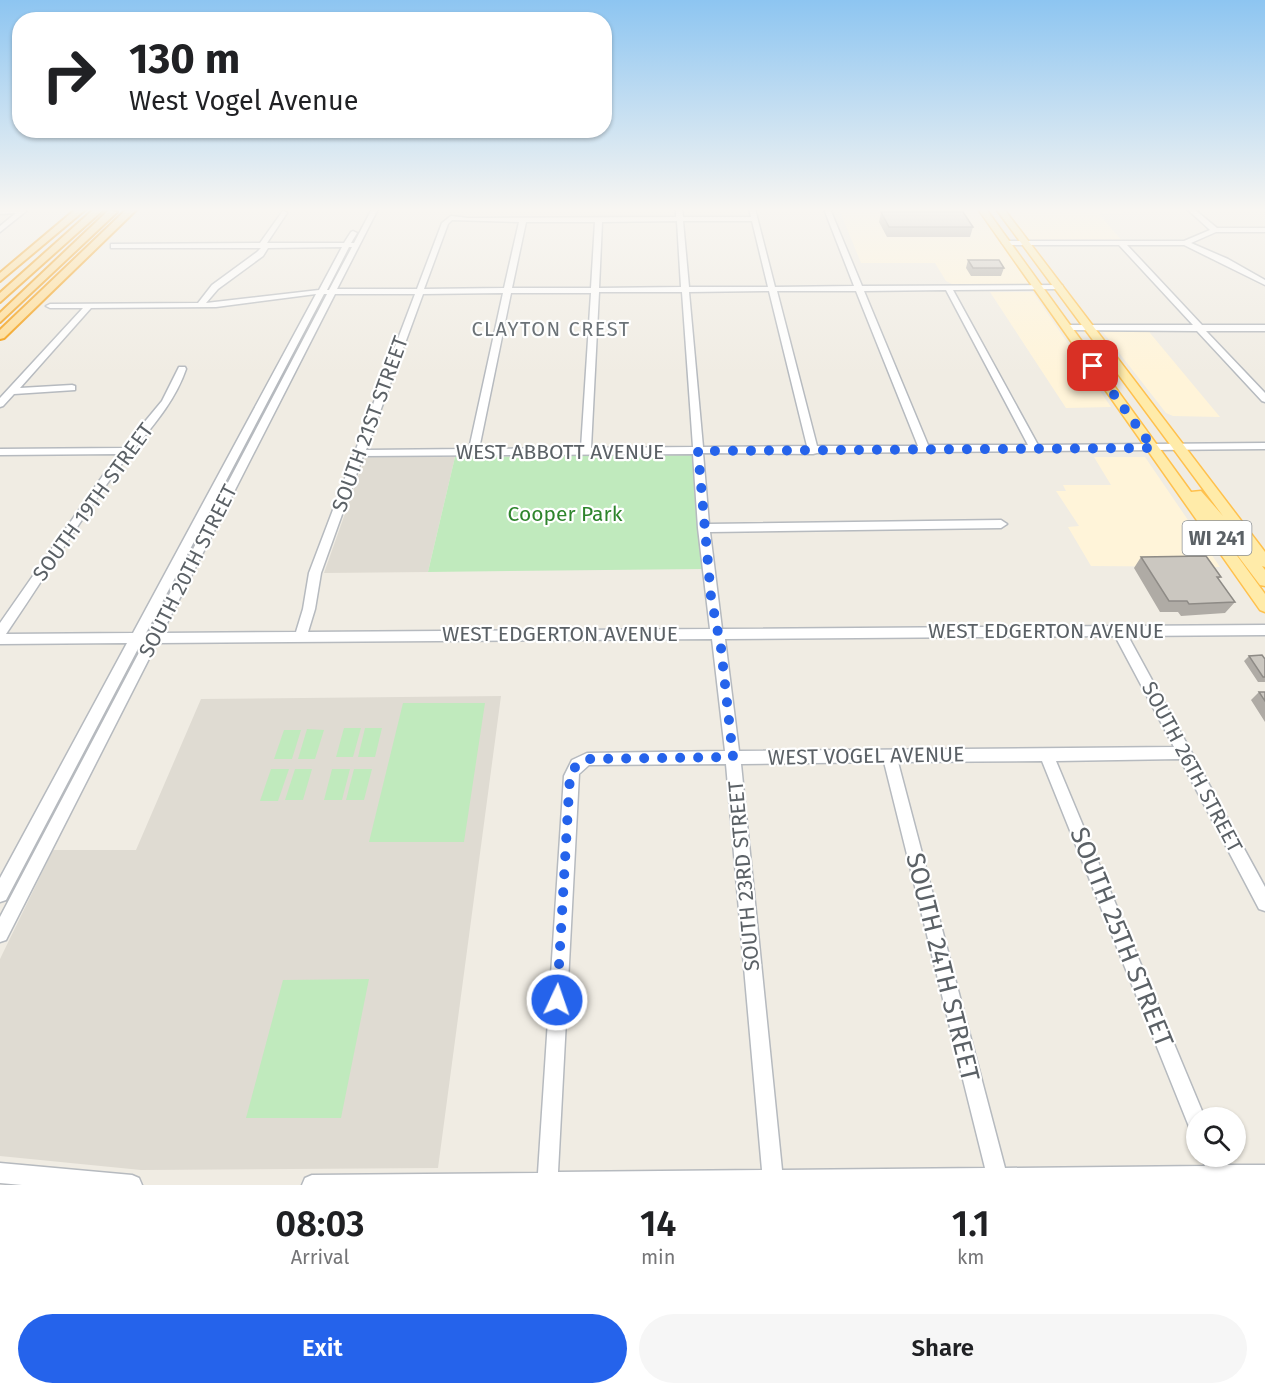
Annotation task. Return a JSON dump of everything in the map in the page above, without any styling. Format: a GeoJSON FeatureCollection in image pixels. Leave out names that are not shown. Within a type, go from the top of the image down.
{"type":"FeatureCollection","features":[{"type":"Feature","properties":{"kind":"highway"},"geometry":{"type":"LineString","coordinates":[[0,279],[17,264]]}},
{"type":"Feature","properties":{"kind":"highway"},"geometry":{"type":"LineString","coordinates":[[0,289],[28,264]]}},
{"type":"Feature","properties":{"kind":"highway"},"geometry":{"type":"LineString","coordinates":[[0,299],[38,264]]}},
{"type":"Feature","properties":{"kind":"highway"},"geometry":{"type":"LineString","coordinates":[[0,319],[57,264]]}},
{"type":"Feature","properties":{"kind":"highway"},"geometry":{"type":"LineString","coordinates":[[0,336],[74,264]]}},
{"type":"Feature","properties":{"kind":"main road","name":"WI 241"},"geometry":{"type":"LineString","coordinates":[[1022,264],[1265,606]]}},
{"type":"Feature","properties":{"kind":"main road","name":"WI 241"},"geometry":{"type":"LineString","coordinates":[[1042,264],[1265,562]]}},
{"type":"Feature","properties":{"kind":"main road"},"geometry":{"type":"LineString","coordinates":[[1169,471],[1193,490],[1232,535],[1265,580]]}},
{"type":"Feature","properties":{"kind":"street"},"geometry":{"type":"LineString","coordinates":[[200,305],[215,287],[247,264]]}},
{"type":"Feature","properties":{"kind":"street","name":"SOUTH 20TH STREET"},"geometry":{"type":"LineString","coordinates":[[0,894],[322,292],[340,264]]}},
{"type":"Feature","properties":{"kind":"street","name":"SOUTH 20TH STREET"},"geometry":{"type":"LineString","coordinates":[[0,934],[332,292],[344,264]]}},
{"type":"Feature","properties":{"kind":"street","name":"SOUTH 21ST STREET"},"geometry":{"type":"LineString","coordinates":[[301,636],[309,609],[315,573],[429,264]]}},
{"type":"Feature","properties":{"kind":"street"},"geometry":{"type":"LineString","coordinates":[[473,452],[514,264]]}},
{"type":"Feature","properties":{"kind":"street"},"geometry":{"type":"LineString","coordinates":[[586,451],[597,264]]}},
{"type":"Feature","properties":{"kind":"street","name":"SOUTH 23RD STREET"},"geometry":{"type":"LineString","coordinates":[[683,264],[704,528],[733,757],[773,1183]]}},
{"type":"Feature","properties":{"kind":"street"},"geometry":{"type":"LineString","coordinates":[[766,264],[813,451]]}},
{"type":"Feature","properties":{"kind":"street"},"geometry":{"type":"LineString","coordinates":[[850,264],[925,450]]}},
{"type":"Feature","properties":{"kind":"street"},"geometry":{"type":"LineString","coordinates":[[1142,264],[1265,399]]}},
{"type":"Feature","properties":{"kind":"street"},"geometry":{"type":"LineString","coordinates":[[1232,264],[1265,283]]}},
{"type":"Feature","properties":{"kind":"street"},"geometry":{"type":"LineString","coordinates":[[50,306],[200,305],[322,292],[1059,287]]}},
{"type":"Feature","properties":{"kind":"street"},"geometry":{"type":"LineString","coordinates":[[948,289],[1035,449]]}},
{"type":"Feature","properties":{"kind":"street"},"geometry":{"type":"LineString","coordinates":[[0,404],[89,306]]}},
{"type":"Feature","properties":{"kind":"street"},"geometry":{"type":"LineString","coordinates":[[1067,328],[1265,328]]}},
{"type":"Feature","properties":{"kind":"street","name":"SOUTH 19TH STREET"},"geometry":{"type":"LineString","coordinates":[[0,633],[126,451],[165,404],[179,381],[182,369]]}},
{"type":"Feature","properties":{"kind":"street"},"geometry":{"type":"LineString","coordinates":[[12,391],[59,391],[72,388]]}},
{"type":"Feature","properties":{"kind":"street","name":"WEST ABBOTT AVENUE"},"geometry":{"type":"LineString","coordinates":[[360,453],[1265,446]]}},
{"type":"Feature","properties":{"kind":"street"},"geometry":{"type":"LineString","coordinates":[[0,452],[126,451]]}},
{"type":"Feature","properties":{"kind":"street"},"geometry":{"type":"LineString","coordinates":[[704,528],[1001,524]]}},
{"type":"Feature","properties":{"kind":"street","name":"WEST EDGERTON AVENUE"},"geometry":{"type":"LineString","coordinates":[[0,639],[1265,630]]}},
{"type":"Feature","properties":{"kind":"street","name":"SOUTH 26TH STREET"},"geometry":{"type":"LineString","coordinates":[[1119,631],[1265,903]]}},
{"type":"Feature","properties":{"kind":"street","name":"SOUTH 25TH STREET"},"geometry":{"type":"LineString","coordinates":[[1046,753],[1191,1107]]}},
{"type":"Feature","properties":{"kind":"street","name":"WEST VOGEL AVENUE"},"geometry":{"type":"LineString","coordinates":[[547,1182],[570,773],[577,764],[587,759],[1186,753]]}},
{"type":"Feature","properties":{"kind":"street","name":"SOUTH 24TH STREET"},"geometry":{"type":"LineString","coordinates":[[890,757],[997,1177]]}},
{"type":"Feature","properties":{"kind":"street"},"geometry":{"type":"LineString","coordinates":[[312,1185],[547,1182],[773,1183],[997,1177],[1195,1167]]}},
{"type":"Feature","properties":{"kind":"street"},"geometry":{"type":"LineString","coordinates":[[1221,1167],[1265,1174]]}},
{"type":"Feature","properties":{"kind":"street"},"geometry":{"type":"LineString","coordinates":[[0,1173],[132,1185]]}},
{"type":"Feature","properties":{"kind":"shaded area"},"geometry":{"type":"Polygon","coordinates":[[[936,264],[1016,264],[1030,285],[952,284],[946,281],[936,264]]]}},
{"type":"Feature","properties":{"kind":"shaded area"},"geometry":{"type":"Polygon","coordinates":[[[990,292],[1033,292],[1111,407],[1066,408],[990,292]]]}},
{"type":"Feature","properties":{"kind":"shaded area"},"geometry":{"type":"Polygon","coordinates":[[[1149,330],[1220,417],[1173,416],[1166,413],[1102,331],[1149,330]]]}},
{"type":"Feature","properties":{"kind":"shaded area"},"geometry":{"type":"Polygon","coordinates":[[[365,457],[455,457],[428,572],[324,573],[365,457]]]}},
{"type":"Feature","properties":{"kind":"shaded area"},"geometry":{"type":"Polygon","coordinates":[[[1094,457],[1145,457],[1220,567],[1091,566],[1068,527],[1079,526],[1056,491],[1066,491],[1063,485],[1111,485],[1094,457]]]}},
{"type":"Feature","properties":{"kind":"shaded area"},"geometry":{"type":"Polygon","coordinates":[[[501,696],[438,1168],[141,1170],[0,1156],[0,959],[53,850],[136,850],[201,699],[501,696]]]}},
{"type":"Feature","properties":{"kind":"green space","name":"Cooper Park"},"geometry":{"type":"Polygon","coordinates":[[[693,455],[702,569],[428,572],[455,457],[693,455]]]}},
{"type":"Feature","properties":{"kind":"green space"},"geometry":{"type":"Polygon","coordinates":[[[403,703],[485,703],[464,842],[369,842],[403,703]]]}},
{"type":"Feature","properties":{"kind":"green space"},"geometry":{"type":"Polygon","coordinates":[[[344,728],[361,728],[353,757],[336,757],[344,728]]]}},
{"type":"Feature","properties":{"kind":"green space"},"geometry":{"type":"Polygon","coordinates":[[[365,728],[382,728],[375,757],[358,757],[365,728]]]}},
{"type":"Feature","properties":{"kind":"green space"},"geometry":{"type":"Polygon","coordinates":[[[307,729],[324,730],[315,759],[298,759],[307,729]]]}},
{"type":"Feature","properties":{"kind":"green space"},"geometry":{"type":"Polygon","coordinates":[[[284,730],[301,730],[292,759],[274,759],[284,730]]]}},
{"type":"Feature","properties":{"kind":"green space"},"geometry":{"type":"Polygon","coordinates":[[[271,769],[289,769],[278,801],[260,801],[271,769]]]}},
{"type":"Feature","properties":{"kind":"green space"},"geometry":{"type":"Polygon","coordinates":[[[295,769],[312,769],[303,800],[285,800],[295,769]]]}},
{"type":"Feature","properties":{"kind":"green space"},"geometry":{"type":"Polygon","coordinates":[[[332,769],[350,769],[342,800],[324,800],[332,769]]]}},
{"type":"Feature","properties":{"kind":"green space"},"geometry":{"type":"Polygon","coordinates":[[[354,769],[372,769],[364,800],[346,800],[354,769]]]}},
{"type":"Feature","properties":{"kind":"green space"},"geometry":{"type":"Polygon","coordinates":[[[369,979],[341,1118],[246,1118],[283,980],[369,979]]]}},
{"type":"Feature","properties":{"kind":"building"},"geometry":{"type":"Polygon","coordinates":[[[971,264],[1002,264],[1004,268],[973,268],[971,264]]]}},
{"type":"Feature","properties":{"kind":"building"},"geometry":{"type":"Polygon","coordinates":[[[1206,556],[1221,577],[1217,577],[1235,602],[1189,604],[1187,601],[1169,601],[1141,557],[1206,556]]]}},
{"type":"Feature","properties":{"kind":"building"},"geometry":{"type":"Polygon","coordinates":[[[1262,655],[1265,659],[1265,677],[1249,656],[1262,655]]]}},
{"type":"Feature","properties":{"kind":"building"},"geometry":{"type":"Polygon","coordinates":[[[1259,692],[1265,692],[1265,701],[1259,692]]]}},
{"type":"Feature","properties":{"kind":"district","name":"CLAYTON CREST"},"geometry":{"type":"Point","coordinates":[551,329]}},
{"type":"Feature","properties":{"kind":"route"},"geometry":{"type":"LineString","coordinates":[[557,1000],[570,773],[577,764],[587,759],[733,757],[721,648],[711,597],[698,451],[1153,448],[1093,366]]}}]}
